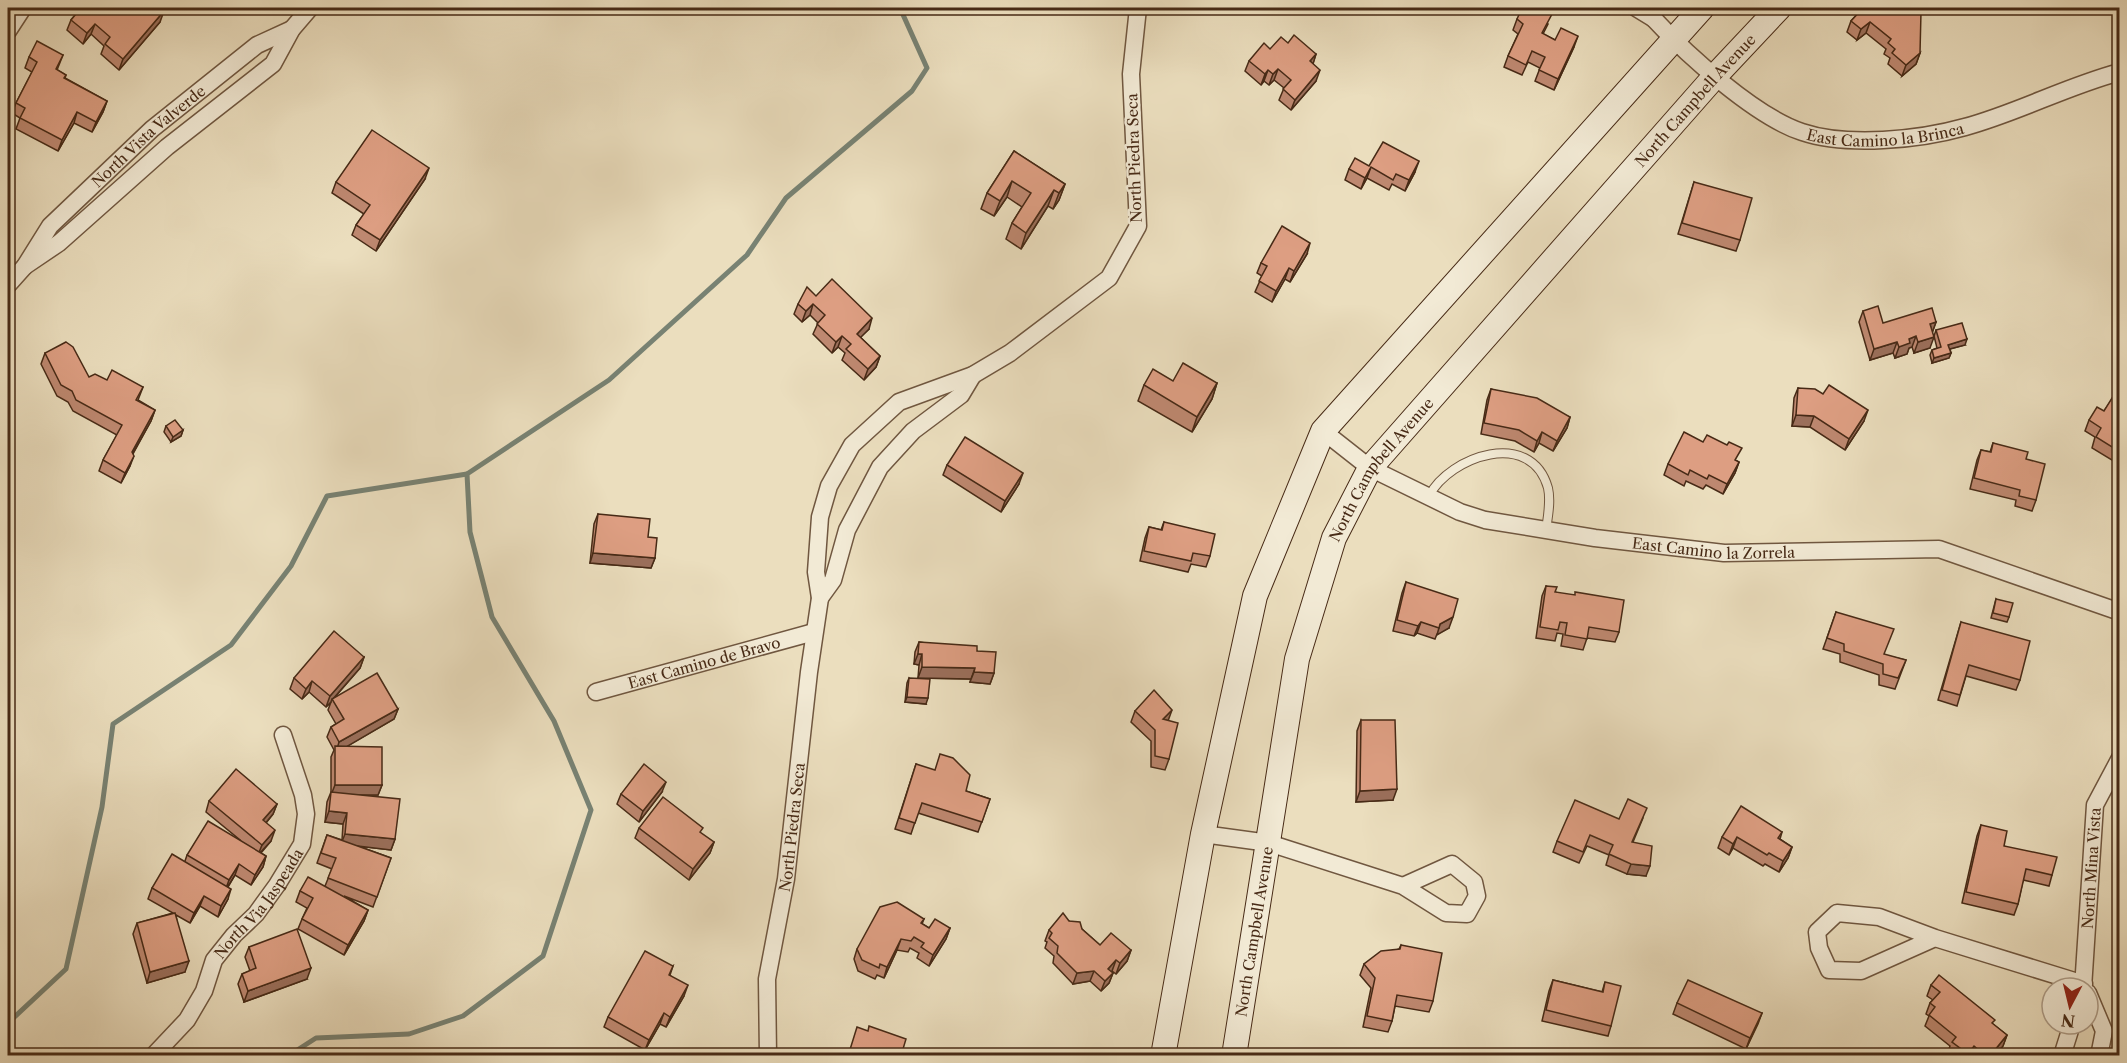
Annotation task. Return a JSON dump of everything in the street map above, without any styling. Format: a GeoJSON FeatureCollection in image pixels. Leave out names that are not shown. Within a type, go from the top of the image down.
{"type":"FeatureCollection","features":[{"type":"Feature","properties":{"kind":"main road"},"geometry":{"type":"LineString","coordinates":[[1163,1056],[1203,834],[1255,596],[1323,431],[1702,8]]}},
{"type":"Feature","properties":{"kind":"main road","name":"North Campbell Avenue"},"geometry":{"type":"LineString","coordinates":[[1234,1056],[1297,659],[1334,538],[1370,468],[1716,75],[1779,8]]}},
{"type":"Feature","properties":{"kind":"street"},"geometry":{"type":"LineString","coordinates":[[8,31],[23,8]]}},
{"type":"Feature","properties":{"kind":"street","name":"North Vista Valverde"},"geometry":{"type":"LineString","coordinates":[[25,266],[59,243],[167,147],[273,64],[292,29],[310,8]]}},
{"type":"Feature","properties":{"kind":"street","name":"North Piedra Seca"},"geometry":{"type":"LineString","coordinates":[[768,1056],[767,979],[786,879],[820,597],[816,572],[820,517],[829,486],[852,444],[899,402],[973,375],[1010,353],[1109,278],[1138,226],[1131,74],[1138,8]]}},
{"type":"Feature","properties":{"kind":"street"},"geometry":{"type":"LineString","coordinates":[[1636,8],[1649,13]]}},
{"type":"Feature","properties":{"kind":"street","name":"East Camino la Brinca"},"geometry":{"type":"LineString","coordinates":[[1649,13],[1673,39],[1762,112],[1802,133],[1844,140],[1911,136],[1965,127],[2120,72]]}},
{"type":"Feature","properties":{"kind":"street","name":"North Vista Valverde"},"geometry":{"type":"LineString","coordinates":[[8,285],[25,266],[50,226],[152,129],[256,45],[292,29]]}},
{"type":"Feature","properties":{"kind":"street","name":"North Piedra Seca"},"geometry":{"type":"LineString","coordinates":[[820,597],[833,580],[847,530],[880,467],[913,431],[961,395],[973,375]]}},
{"type":"Feature","properties":{"kind":"street","name":"East Camino la Zorrela"},"geometry":{"type":"LineString","coordinates":[[1323,431],[1370,468],[1460,512],[1485,520],[1724,553],[1940,549],[2120,612]]}},
{"type":"Feature","properties":{"kind":"street","name":"East Camino de Bravo"},"geometry":{"type":"LineString","coordinates":[[596,692],[814,632]]}},
{"type":"Feature","properties":{"kind":"street","name":"North Via Jaspeada"},"geometry":{"type":"LineString","coordinates":[[153,1056],[187,1020],[204,991],[214,960],[234,935],[256,914],[302,844],[306,814],[303,795],[283,735]]}},
{"type":"Feature","properties":{"kind":"street","name":"North Mina Vista"},"geometry":{"type":"LineString","coordinates":[[2086,976],[2095,805],[2120,759]]}},
{"type":"Feature","properties":{"kind":"street"},"geometry":{"type":"LineString","coordinates":[[1203,834],[1269,843],[1403,886]]}},
{"type":"Feature","properties":{"kind":"street"},"geometry":{"type":"LineString","coordinates":[[1935,938],[1861,971],[1829,970],[1819,948],[1817,932],[1837,913],[1879,917],[2049,976]]}},
{"type":"Feature","properties":{"kind":"street","name":"North Mina Vista"},"geometry":{"type":"LineString","coordinates":[[2099,1056],[2104,1031],[2100,1022]]}},
{"type":"Feature","properties":{"kind":"street"},"geometry":{"type":"LineString","coordinates":[[2062,1056],[2068,1036]]}},
{"type":"Feature","properties":{"kind":"lane"},"geometry":{"type":"LineString","coordinates":[[1429,496],[1443,478],[1478,457],[1492,452],[1516,455],[1529,461],[1542,474],[1548,488],[1546,530]]}},
{"type":"Feature","properties":{"kind":"building"},"geometry":{"type":"Polygon","coordinates":[[[81,8],[159,8],[164,11],[123,59],[105,44],[110,37],[95,24],[87,33],[71,20],[81,8]]]}},
{"type":"Feature","properties":{"kind":"building"},"geometry":{"type":"Polygon","coordinates":[[[1522,8],[1538,8],[1552,14],[1542,33],[1555,40],[1561,28],[1578,36],[1558,79],[1539,70],[1545,57],[1532,51],[1526,65],[1508,56],[1523,24],[1517,19],[1522,8]]]}},
{"type":"Feature","properties":{"kind":"building"},"geometry":{"type":"Polygon","coordinates":[[[1863,8],[1916,8],[1921,12],[1920,53],[1906,65],[1892,53],[1895,49],[1888,43],[1891,39],[1870,22],[1861,29],[1851,21],[1863,8]]]}},
{"type":"Feature","properties":{"kind":"building"},"geometry":{"type":"Polygon","coordinates":[[[1294,35],[1316,54],[1310,61],[1320,70],[1295,100],[1283,89],[1291,80],[1278,69],[1273,74],[1268,70],[1265,74],[1249,61],[1264,43],[1270,49],[1281,37],[1288,43],[1294,35]]]}},
{"type":"Feature","properties":{"kind":"building"},"geometry":{"type":"Polygon","coordinates":[[[37,41],[63,55],[56,69],[66,75],[64,78],[107,101],[96,122],[77,112],[62,140],[20,118],[25,108],[16,103],[37,62],[29,57],[37,41]]]}},
{"type":"Feature","properties":{"kind":"building"},"geometry":{"type":"Polygon","coordinates":[[[372,130],[429,168],[380,240],[356,225],[370,205],[336,182],[372,130]]]}},
{"type":"Feature","properties":{"kind":"building"},"geometry":{"type":"Polygon","coordinates":[[[1383,142],[1419,161],[1409,180],[1396,174],[1393,180],[1371,167],[1365,178],[1349,169],[1355,158],[1369,166],[1383,142]]]}},
{"type":"Feature","properties":{"kind":"building"},"geometry":{"type":"Polygon","coordinates":[[[1014,151],[1065,184],[1059,193],[1054,190],[1026,233],[1012,223],[1031,193],[1012,181],[1000,201],[987,193],[1014,151]]]}},
{"type":"Feature","properties":{"kind":"building"},"geometry":{"type":"Polygon","coordinates":[[[1694,182],[1752,198],[1740,240],[1682,223],[1694,182]]]}},
{"type":"Feature","properties":{"kind":"building"},"geometry":{"type":"Polygon","coordinates":[[[1282,226],[1310,243],[1294,271],[1289,268],[1276,291],[1259,281],[1267,266],[1261,263],[1282,226]]]}},
{"type":"Feature","properties":{"kind":"building"},"geometry":{"type":"Polygon","coordinates":[[[832,279],[872,318],[857,334],[880,356],[868,369],[846,349],[851,344],[842,336],[836,342],[817,324],[825,315],[813,304],[806,311],[798,304],[807,287],[816,296],[832,279]]]}},
{"type":"Feature","properties":{"kind":"building"},"geometry":{"type":"Polygon","coordinates":[[[1878,306],[1883,323],[1932,308],[1936,322],[1930,324],[1934,337],[1918,342],[1916,336],[1909,339],[1910,343],[1899,347],[1897,342],[1874,349],[1863,311],[1878,306]]]}},
{"type":"Feature","properties":{"kind":"building"},"geometry":{"type":"Polygon","coordinates":[[[1962,323],[1967,339],[1948,345],[1951,353],[1934,358],[1932,350],[1941,347],[1936,330],[1962,323]]]}},
{"type":"Feature","properties":{"kind":"building"},"geometry":{"type":"Polygon","coordinates":[[[66,342],[73,347],[89,377],[95,374],[107,380],[112,370],[143,387],[136,400],[155,410],[132,452],[134,456],[125,473],[103,460],[122,425],[76,400],[72,391],[61,385],[45,353],[66,342]]]}},
{"type":"Feature","properties":{"kind":"building"},"geometry":{"type":"Polygon","coordinates":[[[1183,363],[1217,383],[1197,417],[1144,385],[1153,369],[1173,381],[1183,363]]]}},
{"type":"Feature","properties":{"kind":"building"},"geometry":{"type":"Polygon","coordinates":[[[1829,385],[1868,410],[1849,439],[1814,416],[1796,415],[1798,388],[1815,389],[1823,394],[1829,385]]]}},
{"type":"Feature","properties":{"kind":"building"},"geometry":{"type":"Polygon","coordinates":[[[2120,388],[2120,452],[2096,437],[2101,428],[2089,420],[2097,407],[2104,411],[2120,388]]]}},
{"type":"Feature","properties":{"kind":"building"},"geometry":{"type":"Polygon","coordinates":[[[1491,389],[1537,398],[1570,417],[1557,441],[1542,432],[1537,441],[1519,430],[1484,423],[1491,389]]]}},
{"type":"Feature","properties":{"kind":"building"},"geometry":{"type":"Polygon","coordinates":[[[175,420],[183,430],[173,437],[166,426],[175,420]]]}},
{"type":"Feature","properties":{"kind":"building"},"geometry":{"type":"Polygon","coordinates":[[[1684,432],[1703,442],[1707,435],[1727,445],[1729,442],[1742,448],[1735,460],[1739,462],[1727,484],[1709,475],[1707,479],[1690,470],[1688,475],[1668,464],[1684,432]]]}},
{"type":"Feature","properties":{"kind":"building"},"geometry":{"type":"Polygon","coordinates":[[[965,437],[1023,473],[1005,501],[947,465],[965,437]]]}},
{"type":"Feature","properties":{"kind":"building"},"geometry":{"type":"Polygon","coordinates":[[[1993,443],[2028,452],[2026,459],[2045,464],[2036,500],[2019,496],[2020,490],[1974,478],[1981,450],[1991,452],[1993,443]]]}},
{"type":"Feature","properties":{"kind":"building"},"geometry":{"type":"Polygon","coordinates":[[[598,514],[650,519],[648,537],[657,538],[655,558],[593,553],[598,514]]]}},
{"type":"Feature","properties":{"kind":"building"},"geometry":{"type":"Polygon","coordinates":[[[1164,522],[1215,534],[1210,556],[1193,553],[1191,561],[1144,551],[1149,527],[1162,530],[1164,522]]]}},
{"type":"Feature","properties":{"kind":"building"},"geometry":{"type":"Polygon","coordinates":[[[1406,582],[1458,599],[1453,617],[1440,624],[1439,628],[1421,622],[1418,626],[1397,620],[1406,582]]]}},
{"type":"Feature","properties":{"kind":"building"},"geometry":{"type":"Polygon","coordinates":[[[1546,586],[1557,587],[1555,592],[1575,595],[1575,592],[1624,600],[1619,632],[1589,627],[1587,639],[1565,635],[1567,623],[1560,622],[1558,630],[1540,627],[1546,586]]]}},
{"type":"Feature","properties":{"kind":"building"},"geometry":{"type":"Polygon","coordinates":[[[1996,599],[2013,603],[2009,617],[1993,613],[1996,599]]]}},
{"type":"Feature","properties":{"kind":"building"},"geometry":{"type":"Polygon","coordinates":[[[1836,612],[1894,629],[1884,654],[1906,660],[1898,678],[1883,674],[1883,664],[1844,651],[1844,644],[1827,638],[1836,612]]]}},
{"type":"Feature","properties":{"kind":"building"},"geometry":{"type":"Polygon","coordinates":[[[1961,622],[2030,641],[2020,680],[1969,665],[1960,695],[1942,690],[1961,622]]]}},
{"type":"Feature","properties":{"kind":"building"},"geometry":{"type":"Polygon","coordinates":[[[334,631],[364,657],[330,696],[312,681],[306,689],[294,678],[334,631]]]}},
{"type":"Feature","properties":{"kind":"building"},"geometry":{"type":"Polygon","coordinates":[[[919,642],[977,646],[977,651],[996,652],[994,673],[974,672],[975,668],[922,667],[922,654],[918,654],[919,642]]]}},
{"type":"Feature","properties":{"kind":"building"},"geometry":{"type":"Polygon","coordinates":[[[377,673],[398,709],[339,742],[331,727],[344,719],[332,699],[377,673]]]}},
{"type":"Feature","properties":{"kind":"building"},"geometry":{"type":"Polygon","coordinates":[[[909,678],[930,679],[928,698],[907,697],[909,678]]]}},
{"type":"Feature","properties":{"kind":"building"},"geometry":{"type":"Polygon","coordinates":[[[1154,690],[1172,710],[1163,719],[1178,723],[1169,759],[1155,756],[1155,730],[1135,711],[1154,690]]]}},
{"type":"Feature","properties":{"kind":"building"},"geometry":{"type":"Polygon","coordinates":[[[1361,720],[1395,720],[1397,789],[1360,791],[1361,720]]]}},
{"type":"Feature","properties":{"kind":"building"},"geometry":{"type":"Polygon","coordinates":[[[335,746],[382,747],[382,785],[335,785],[335,746]]]}},
{"type":"Feature","properties":{"kind":"building"},"geometry":{"type":"Polygon","coordinates":[[[940,754],[953,758],[970,775],[966,791],[990,799],[982,822],[922,803],[915,823],[899,818],[916,764],[935,770],[940,754]]]}},
{"type":"Feature","properties":{"kind":"building"},"geometry":{"type":"Polygon","coordinates":[[[644,764],[666,782],[643,811],[621,794],[644,764]]]}},
{"type":"Feature","properties":{"kind":"building"},"geometry":{"type":"Polygon","coordinates":[[[236,769],[277,804],[263,820],[275,830],[262,845],[209,801],[236,769]]]}},
{"type":"Feature","properties":{"kind":"building"},"geometry":{"type":"Polygon","coordinates":[[[331,792],[400,799],[395,839],[345,834],[347,813],[329,811],[331,792]]]}},
{"type":"Feature","properties":{"kind":"building"},"geometry":{"type":"Polygon","coordinates":[[[663,797],[703,828],[700,832],[714,842],[693,869],[639,828],[663,797]]]}},
{"type":"Feature","properties":{"kind":"building"},"geometry":{"type":"Polygon","coordinates":[[[1628,799],[1647,808],[1632,842],[1652,846],[1650,866],[1631,864],[1609,854],[1613,845],[1590,835],[1583,852],[1557,841],[1575,800],[1619,819],[1628,799]]]}},
{"type":"Feature","properties":{"kind":"building"},"geometry":{"type":"Polygon","coordinates":[[[1741,806],[1782,832],[1778,838],[1792,847],[1783,861],[1769,853],[1767,855],[1737,837],[1733,844],[1722,837],[1741,806]]]}},
{"type":"Feature","properties":{"kind":"building"},"geometry":{"type":"Polygon","coordinates":[[[208,821],[266,856],[255,875],[239,864],[229,880],[187,855],[208,821]]]}},
{"type":"Feature","properties":{"kind":"building"},"geometry":{"type":"Polygon","coordinates":[[[1981,825],[2007,831],[2004,846],[2057,857],[2052,875],[2026,869],[2018,904],[1966,892],[1981,825]]]}},
{"type":"Feature","properties":{"kind":"building"},"geometry":{"type":"Polygon","coordinates":[[[327,835],[391,858],[377,897],[328,878],[336,858],[321,853],[327,835]]]}},
{"type":"Feature","properties":{"kind":"building"},"geometry":{"type":"Polygon","coordinates":[[[172,854],[231,889],[221,906],[204,896],[194,913],[152,888],[172,854]]]}},
{"type":"Feature","properties":{"kind":"building"},"geometry":{"type":"Polygon","coordinates":[[[308,877],[368,910],[348,945],[302,919],[313,898],[300,891],[308,877]]]}},
{"type":"Feature","properties":{"kind":"building"},"geometry":{"type":"Polygon","coordinates":[[[897,902],[924,919],[921,923],[929,928],[935,919],[950,928],[933,955],[921,947],[924,943],[914,937],[911,941],[901,939],[887,967],[880,964],[879,968],[862,960],[857,949],[880,907],[897,902]]]}},
{"type":"Feature","properties":{"kind":"building"},"geometry":{"type":"Polygon","coordinates":[[[175,913],[189,961],[150,972],[137,923],[175,913]]]}},
{"type":"Feature","properties":{"kind":"building"},"geometry":{"type":"Polygon","coordinates":[[[1063,913],[1069,921],[1080,922],[1082,929],[1100,945],[1111,933],[1131,950],[1120,963],[1116,960],[1108,969],[1113,973],[1105,981],[1094,971],[1077,973],[1057,953],[1058,946],[1049,938],[1052,933],[1049,930],[1063,913]]]}},
{"type":"Feature","properties":{"kind":"building"},"geometry":{"type":"Polygon","coordinates":[[[297,929],[311,968],[248,991],[242,974],[256,968],[249,947],[297,929]]]}},
{"type":"Feature","properties":{"kind":"building"},"geometry":{"type":"Polygon","coordinates":[[[1401,945],[1442,953],[1433,1001],[1397,995],[1392,1021],[1367,1016],[1375,978],[1364,964],[1381,951],[1400,949],[1401,945]]]}},
{"type":"Feature","properties":{"kind":"building"},"geometry":{"type":"Polygon","coordinates":[[[645,951],[673,966],[669,975],[688,985],[670,1017],[664,1013],[649,1040],[608,1017],[645,951]]]}},
{"type":"Feature","properties":{"kind":"building"},"geometry":{"type":"Polygon","coordinates":[[[1939,975],[1995,1020],[1992,1023],[2007,1035],[1990,1056],[1986,1056],[1974,1046],[1968,1054],[1952,1042],[1956,1037],[1929,1015],[1935,1007],[1930,1003],[1940,992],[1931,985],[1939,975]]]}},
{"type":"Feature","properties":{"kind":"building"},"geometry":{"type":"Polygon","coordinates":[[[1553,980],[1603,992],[1605,982],[1621,986],[1611,1026],[1546,1010],[1553,980]]]}},
{"type":"Feature","properties":{"kind":"building"},"geometry":{"type":"Polygon","coordinates":[[[1688,980],[1762,1013],[1750,1038],[1677,1003],[1688,980]]]}},
{"type":"Feature","properties":{"kind":"building"},"geometry":{"type":"Polygon","coordinates":[[[869,1026],[906,1039],[903,1049],[915,1053],[914,1056],[848,1056],[857,1027],[868,1031],[869,1026]]]}},
{"type":"Feature","properties":{"kind":"waterway"},"geometry":{"type":"LineString","coordinates":[[288,1056],[316,1038],[409,1034],[463,1016],[543,956],[591,810],[554,721],[492,617],[470,532],[467,474],[609,380],[747,255],[786,198],[912,91],[927,68],[900,8]]}},
{"type":"Feature","properties":{"kind":"waterway"},"geometry":{"type":"LineString","coordinates":[[8,1023],[66,969],[102,807],[113,724],[231,645],[291,566],[327,496],[467,474]]}}]}
